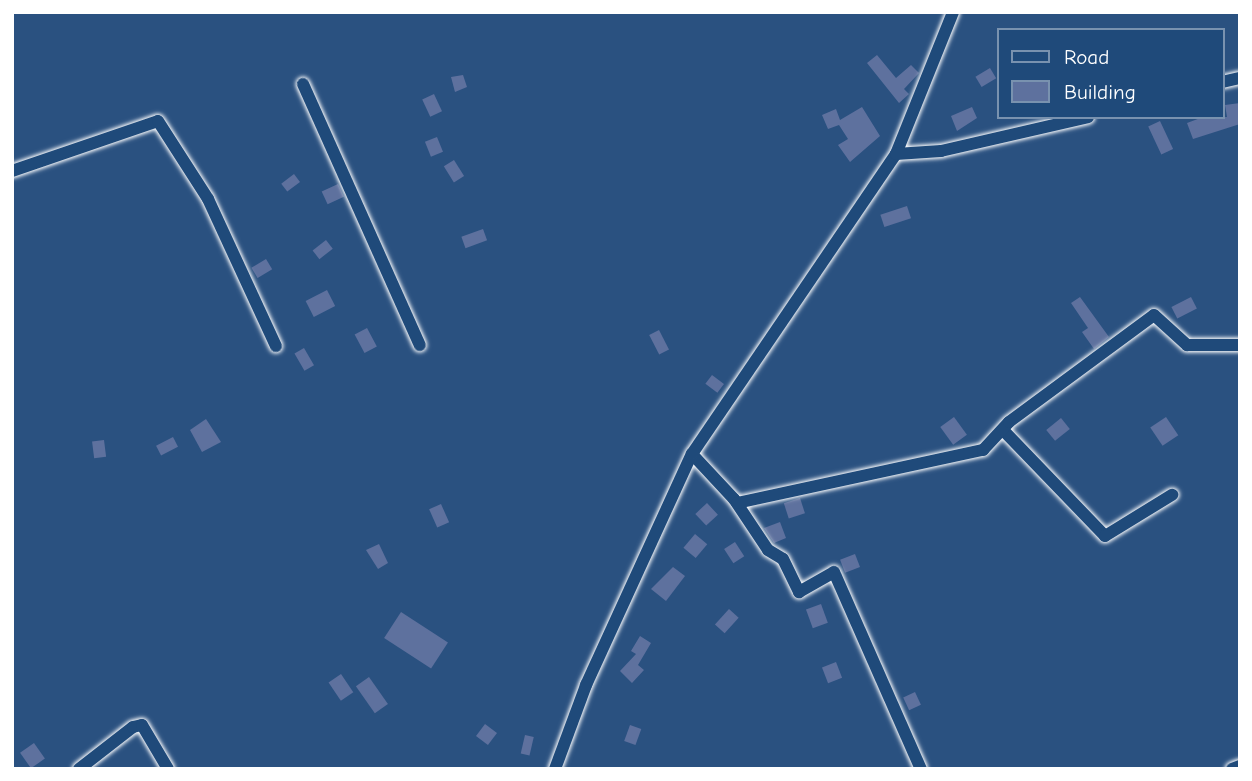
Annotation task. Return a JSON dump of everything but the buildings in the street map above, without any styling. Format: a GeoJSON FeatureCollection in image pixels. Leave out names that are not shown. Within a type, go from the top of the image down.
{"type":"FeatureCollection","features":[{"type":"Feature","properties":{"kind":"street"},"geometry":{"type":"LineString","coordinates":[[555,769],[586,685],[692,454],[896,154],[953,12]]}},
{"type":"Feature","properties":{"kind":"street"},"geometry":{"type":"LineString","coordinates":[[303,84],[420,345]]}},
{"type":"Feature","properties":{"kind":"street"},"geometry":{"type":"LineString","coordinates":[[896,154],[941,151],[1079,119]]}},
{"type":"Feature","properties":{"kind":"street"},"geometry":{"type":"LineString","coordinates":[[12,171],[158,121],[208,199],[276,346]]}},
{"type":"Feature","properties":{"kind":"street"},"geometry":{"type":"LineString","coordinates":[[737,503],[983,450],[1058,383],[1154,315],[1186,345],[1240,345]]}},
{"type":"Feature","properties":{"kind":"street"},"geometry":{"type":"LineString","coordinates":[[1003,430],[1105,536],[1172,495]]}},
{"type":"Feature","properties":{"kind":"street"},"geometry":{"type":"LineString","coordinates":[[692,454],[737,503],[768,550],[783,559],[799,592],[834,572],[921,769]]}},
{"type":"Feature","properties":{"kind":"street"},"geometry":{"type":"LineString","coordinates":[[79,769],[133,727],[142,725],[168,769]]}},
{"type":"Feature","properties":{"kind":"street"},"geometry":{"type":"LineString","coordinates":[[1232,769],[1240,766]]}}]}
